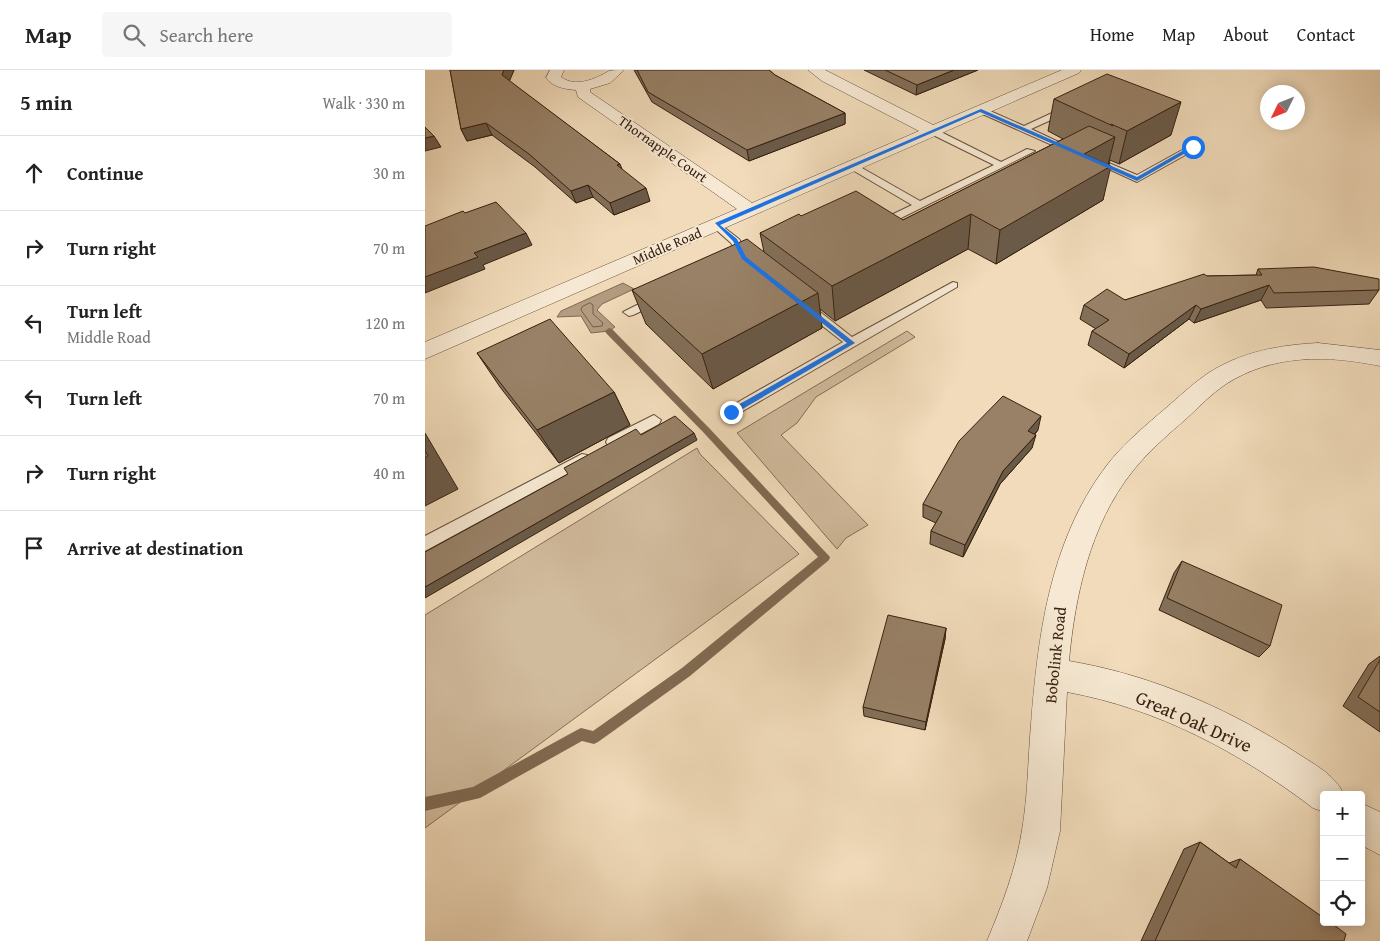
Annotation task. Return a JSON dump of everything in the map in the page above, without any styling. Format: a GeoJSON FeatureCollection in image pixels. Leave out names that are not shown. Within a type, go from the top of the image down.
{"type":"FeatureCollection","features":[{"type":"Feature","properties":{"kind":"street"},"geometry":{"type":"LineString","coordinates":[[557,70],[553,78],[556,81],[583,85],[603,81],[611,77],[617,70]]}},
{"type":"Feature","properties":{"kind":"street"},"geometry":{"type":"LineString","coordinates":[[815,70],[827,78],[932,131]]}},
{"type":"Feature","properties":{"kind":"street","name":"Middle Road"},"geometry":{"type":"LineString","coordinates":[[425,351],[1072,70]]}},
{"type":"Feature","properties":{"kind":"street","name":"Thornapple Court"},"geometry":{"type":"LineString","coordinates":[[583,85],[583,94],[750,210]]}},
{"type":"Feature","properties":{"kind":"street","name":"Bobolink Road"},"geometry":{"type":"LineString","coordinates":[[1007,941],[1025,900],[1042,830],[1051,674],[1057,620],[1070,565],[1090,515],[1114,476],[1144,440],[1218,378],[1241,365],[1269,356],[1299,352],[1337,352],[1380,358]]}},
{"type":"Feature","properties":{"kind":"street","name":"Great Oak Drive"},"geometry":{"type":"LineString","coordinates":[[1051,674],[1105,684],[1166,704],[1241,739],[1302,776],[1321,791]]}},
{"type":"Feature","properties":{"kind":"street"},"geometry":{"type":"LineString","coordinates":[[1365,824],[1380,836]]}},
{"type":"Feature","properties":{"kind":"lane"},"geometry":{"type":"LineString","coordinates":[[1024,129],[1074,106]]}},
{"type":"Feature","properties":{"kind":"lane"},"geometry":{"type":"LineString","coordinates":[[981,110],[1137,179],[1193,147]]}},
{"type":"Feature","properties":{"kind":"lane"},"geometry":{"type":"LineString","coordinates":[[932,131],[1001,165]]}},
{"type":"Feature","properties":{"kind":"lane"},"geometry":{"type":"LineString","coordinates":[[891,220],[1030,151]]}},
{"type":"Feature","properties":{"kind":"lane"},"geometry":{"type":"LineString","coordinates":[[852,166],[920,205]]}},
{"type":"Feature","properties":{"kind":"lane"},"geometry":{"type":"LineString","coordinates":[[717,224],[735,241],[744,258],[759,270]]}},
{"type":"Feature","properties":{"kind":"lane"},"geometry":{"type":"LineString","coordinates":[[731,412],[953,285]]}},
{"type":"Feature","properties":{"kind":"lane"},"geometry":{"type":"LineString","coordinates":[[629,312],[664,296]]}},
{"type":"Feature","properties":{"kind":"lane"},"geometry":{"type":"LineString","coordinates":[[798,300],[852,343]]}},
{"type":"Feature","properties":{"kind":"lane"},"geometry":{"type":"LineString","coordinates":[[425,544],[654,420]]}},
{"type":"Feature","properties":{"kind":"shaded area"},"geometry":{"type":"Polygon","coordinates":[[[907,331],[915,337],[816,397],[797,423],[781,435],[868,525],[846,538],[837,549],[737,433],[907,331]]]}},
{"type":"Feature","properties":{"kind":"shaded area"},"geometry":{"type":"Polygon","coordinates":[[[697,448],[700,454],[799,554],[425,828],[425,615],[697,448]]]}},
{"type":"Feature","properties":{"kind":"water"},"geometry":{"type":"Polygon","coordinates":[[[623,283],[634,289],[602,304],[597,310],[615,327],[609,331],[591,333],[581,316],[557,317],[561,311],[623,283]]]}},
{"type":"Feature","properties":{"kind":"building"},"geometry":{"type":"Polygon","coordinates":[[[450,70],[504,70],[502,75],[620,164],[617,165],[646,188],[610,203],[588,185],[571,191],[529,154],[486,123],[461,129],[450,70]]]}},
{"type":"Feature","properties":{"kind":"building"},"geometry":{"type":"Polygon","coordinates":[[[637,70],[769,70],[845,113],[747,150],[648,92],[637,70]]]}},
{"type":"Feature","properties":{"kind":"building"},"geometry":{"type":"Polygon","coordinates":[[[885,70],[954,70],[917,85],[885,70]]]}},
{"type":"Feature","properties":{"kind":"building"},"geometry":{"type":"Polygon","coordinates":[[[1107,74],[1181,102],[1127,131],[1054,99],[1107,74]]]}},
{"type":"Feature","properties":{"kind":"building"},"geometry":{"type":"Polygon","coordinates":[[[1089,126],[1115,137],[1084,154],[1111,166],[1000,230],[971,214],[832,286],[760,233],[799,214],[801,216],[856,191],[903,220],[1089,126]]]}},
{"type":"Feature","properties":{"kind":"building"},"geometry":{"type":"Polygon","coordinates":[[[425,127],[434,136],[425,138],[425,127]]]}},
{"type":"Feature","properties":{"kind":"building"},"geometry":{"type":"Polygon","coordinates":[[[496,202],[526,233],[474,253],[478,257],[425,277],[425,226],[463,211],[465,213],[496,202]]]}},
{"type":"Feature","properties":{"kind":"building"},"geometry":{"type":"Polygon","coordinates":[[[747,239],[818,293],[702,354],[632,290],[747,239]]]}},
{"type":"Feature","properties":{"kind":"building"},"geometry":{"type":"Polygon","coordinates":[[[1314,267],[1379,279],[1379,290],[1274,293],[1269,285],[1201,309],[1196,305],[1129,354],[1092,331],[1109,320],[1084,305],[1107,289],[1125,300],[1204,274],[1207,276],[1262,275],[1258,269],[1314,267]]]}},
{"type":"Feature","properties":{"kind":"building"},"geometry":{"type":"Polygon","coordinates":[[[550,319],[614,392],[537,430],[477,353],[550,319]]]}},
{"type":"Feature","properties":{"kind":"building"},"geometry":{"type":"Polygon","coordinates":[[[1003,396],[1041,416],[1028,431],[1036,435],[1003,471],[965,545],[931,531],[942,512],[923,504],[959,441],[1003,396]]]}},
{"type":"Feature","properties":{"kind":"building"},"geometry":{"type":"Polygon","coordinates":[[[675,416],[694,433],[425,587],[425,552],[568,474],[564,468],[636,429],[641,435],[675,416]]]}},
{"type":"Feature","properties":{"kind":"building"},"geometry":{"type":"Polygon","coordinates":[[[1182,561],[1282,605],[1270,646],[1167,598],[1182,561]]]}},
{"type":"Feature","properties":{"kind":"building"},"geometry":{"type":"Polygon","coordinates":[[[888,615],[946,628],[926,722],[863,707],[888,615]]]}},
{"type":"Feature","properties":{"kind":"building"},"geometry":{"type":"Polygon","coordinates":[[[1380,660],[1380,712],[1358,697],[1380,660]]]}},
{"type":"Feature","properties":{"kind":"building"},"geometry":{"type":"Polygon","coordinates":[[[1200,842],[1236,868],[1240,859],[1320,915],[1320,926],[1335,926],[1346,934],[1344,941],[1155,941],[1200,842]]]}},
{"type":"Feature","properties":{"kind":"waterway"},"geometry":{"type":"LineString","coordinates":[[425,804],[475,793],[581,734],[594,738],[686,672],[825,557],[707,431],[609,331]]}},
{"type":"Feature","properties":{"kind":"route"},"geometry":{"type":"LineString","coordinates":[[731,412],[852,343],[744,258],[735,241],[717,224],[981,110],[1137,179],[1193,147]]}}]}
